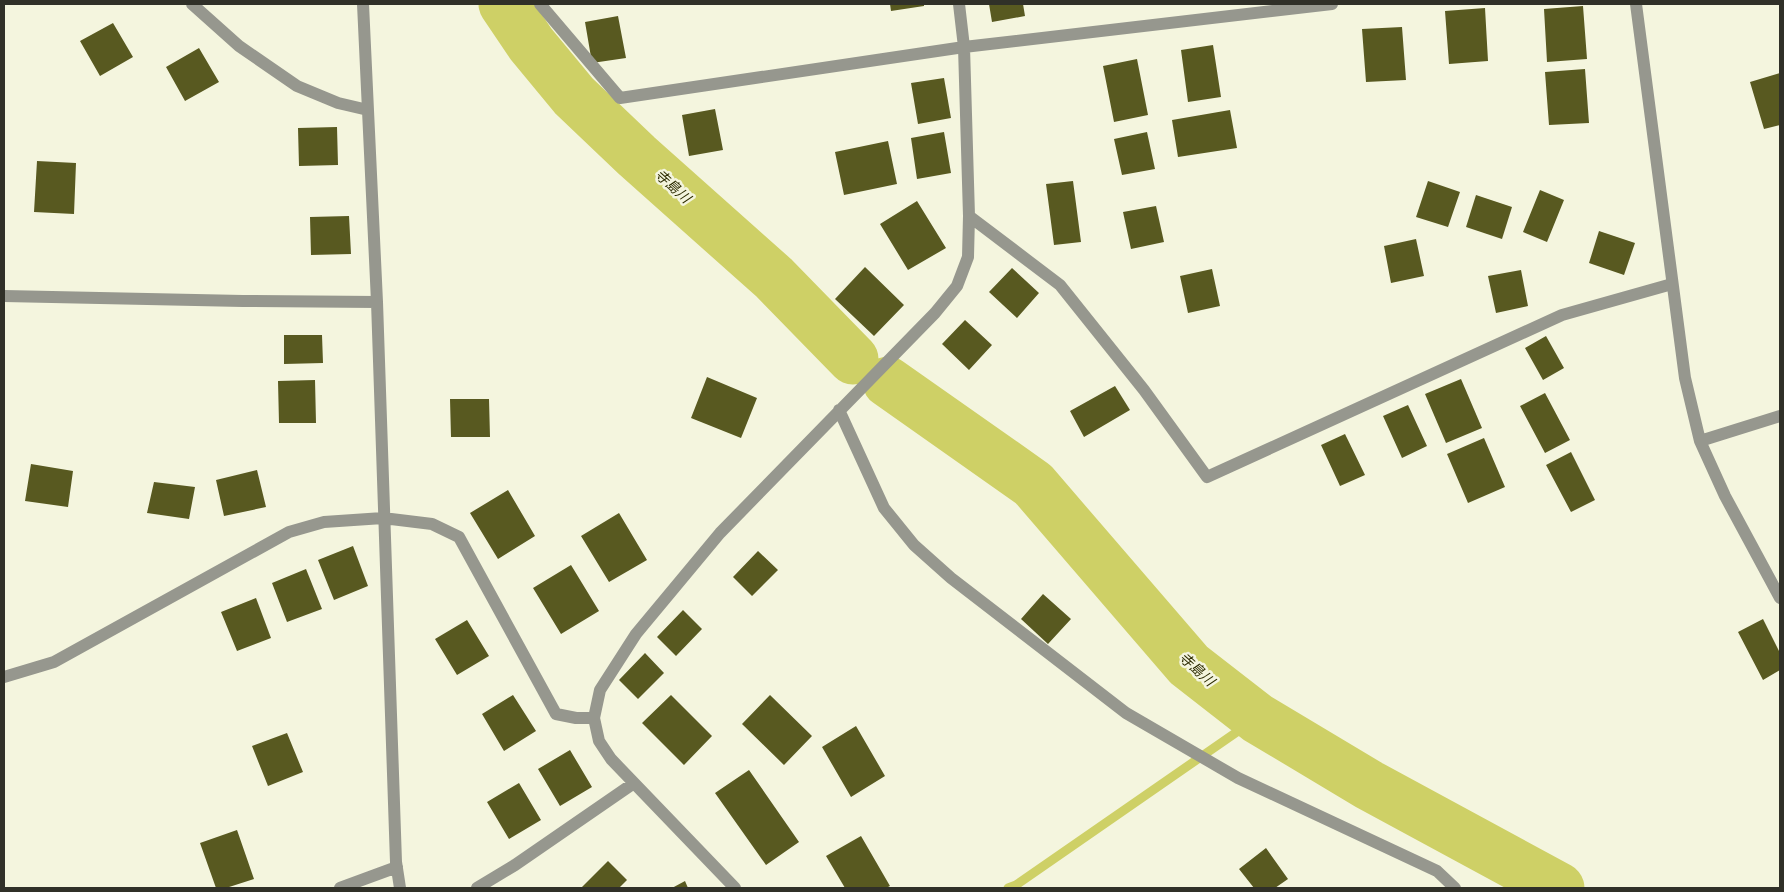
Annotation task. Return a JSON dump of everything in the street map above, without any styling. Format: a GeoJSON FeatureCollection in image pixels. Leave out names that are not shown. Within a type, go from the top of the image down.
{"type":"FeatureCollection","features":[{"type":"Feature","properties":{"kind":"street"},"geometry":{"type":"LineString","coordinates":[[192,4],[239,46],[296,86],[338,103],[368,110]]}},
{"type":"Feature","properties":{"kind":"street"},"geometry":{"type":"LineString","coordinates":[[363,4],[397,867],[400,888]]}},
{"type":"Feature","properties":{"kind":"street"},"geometry":{"type":"LineString","coordinates":[[540,4],[620,98],[964,47],[1332,4]]}},
{"type":"Feature","properties":{"kind":"street"},"geometry":{"type":"LineString","coordinates":[[735,888],[611,760],[599,741],[594,718],[600,690],[636,634],[720,533],[935,313],[957,286],[968,257],[969,216],[964,47],[959,4]]}},
{"type":"Feature","properties":{"kind":"street"},"geometry":{"type":"LineString","coordinates":[[1636,4],[1685,378],[1700,441],[1725,496],[1780,598]]}},
{"type":"Feature","properties":{"kind":"street"},"geometry":{"type":"LineString","coordinates":[[969,216],[1060,285],[1144,390],[1207,478],[1562,315],[1672,284]]}},
{"type":"Feature","properties":{"kind":"street"},"geometry":{"type":"LineString","coordinates":[[4,296],[376,302]]}},
{"type":"Feature","properties":{"kind":"street"},"geometry":{"type":"LineString","coordinates":[[839,410],[884,508],[914,545],[951,578],[1126,713],[1238,778],[1437,871],[1455,888]]}},
{"type":"Feature","properties":{"kind":"street"},"geometry":{"type":"LineString","coordinates":[[1700,441],[1780,416]]}},
{"type":"Feature","properties":{"kind":"street"},"geometry":{"type":"LineString","coordinates":[[4,678],[54,662],[289,532],[324,522],[383,518],[432,524],[459,537],[556,714],[576,718],[594,718]]}},
{"type":"Feature","properties":{"kind":"street"},"geometry":{"type":"LineString","coordinates":[[477,888],[515,865],[634,783]]}},
{"type":"Feature","properties":{"kind":"street"},"geometry":{"type":"LineString","coordinates":[[340,888],[397,867]]}},
{"type":"Feature","properties":{"kind":"building"},"geometry":{"type":"Polygon","coordinates":[[[890,4],[924,4],[924,6],[891,11],[890,4]]]}},
{"type":"Feature","properties":{"kind":"building"},"geometry":{"type":"Polygon","coordinates":[[[989,4],[1023,4],[1025,16],[992,22],[989,4]]]}},
{"type":"Feature","properties":{"kind":"building"},"geometry":{"type":"Polygon","coordinates":[[[1583,6],[1587,59],[1547,62],[1544,9],[1583,6]]]}},
{"type":"Feature","properties":{"kind":"building"},"geometry":{"type":"Polygon","coordinates":[[[1485,8],[1488,61],[1449,64],[1445,11],[1485,8]]]}},
{"type":"Feature","properties":{"kind":"building"},"geometry":{"type":"Polygon","coordinates":[[[618,16],[626,58],[592,63],[585,22],[618,16]]]}},
{"type":"Feature","properties":{"kind":"building"},"geometry":{"type":"Polygon","coordinates":[[[113,23],[133,57],[100,76],[80,41],[113,23]]]}},
{"type":"Feature","properties":{"kind":"building"},"geometry":{"type":"Polygon","coordinates":[[[1402,27],[1406,80],[1366,82],[1362,29],[1402,27]]]}},
{"type":"Feature","properties":{"kind":"building"},"geometry":{"type":"Polygon","coordinates":[[[1213,45],[1221,97],[1188,102],[1181,50],[1213,45]]]}},
{"type":"Feature","properties":{"kind":"building"},"geometry":{"type":"Polygon","coordinates":[[[199,48],[219,82],[185,101],[166,67],[199,48]]]}},
{"type":"Feature","properties":{"kind":"building"},"geometry":{"type":"Polygon","coordinates":[[[1137,59],[1148,115],[1114,122],[1103,66],[1137,59]]]}},
{"type":"Feature","properties":{"kind":"building"},"geometry":{"type":"Polygon","coordinates":[[[1585,69],[1589,123],[1549,125],[1545,72],[1585,69]]]}},
{"type":"Feature","properties":{"kind":"building"},"geometry":{"type":"Polygon","coordinates":[[[1780,73],[1780,125],[1764,129],[1750,82],[1780,73]]]}},
{"type":"Feature","properties":{"kind":"building"},"geometry":{"type":"Polygon","coordinates":[[[944,78],[951,118],[918,124],[911,83],[944,78]]]}},
{"type":"Feature","properties":{"kind":"building"},"geometry":{"type":"Polygon","coordinates":[[[715,109],[723,150],[689,156],[682,115],[715,109]]]}},
{"type":"Feature","properties":{"kind":"building"},"geometry":{"type":"Polygon","coordinates":[[[1230,110],[1237,148],[1178,157],[1172,120],[1230,110]]]}},
{"type":"Feature","properties":{"kind":"building"},"geometry":{"type":"Polygon","coordinates":[[[337,127],[338,165],[299,166],[298,128],[337,127]]]}},
{"type":"Feature","properties":{"kind":"building"},"geometry":{"type":"Polygon","coordinates":[[[944,132],[951,173],[917,179],[911,138],[944,132]]]}},
{"type":"Feature","properties":{"kind":"building"},"geometry":{"type":"Polygon","coordinates":[[[1147,132],[1155,169],[1122,175],[1114,139],[1147,132]]]}},
{"type":"Feature","properties":{"kind":"building"},"geometry":{"type":"Polygon","coordinates":[[[888,141],[897,184],[844,195],[835,152],[888,141]]]}},
{"type":"Feature","properties":{"kind":"building"},"geometry":{"type":"Polygon","coordinates":[[[37,161],[76,163],[74,214],[34,212],[37,161]]]}},
{"type":"Feature","properties":{"kind":"building"},"geometry":{"type":"Polygon","coordinates":[[[1073,181],[1081,242],[1054,245],[1046,184],[1073,181]]]}},
{"type":"Feature","properties":{"kind":"building"},"geometry":{"type":"Polygon","coordinates":[[[1428,181],[1460,192],[1448,227],[1416,217],[1428,181]]]}},
{"type":"Feature","properties":{"kind":"building"},"geometry":{"type":"Polygon","coordinates":[[[1540,190],[1564,200],[1547,242],[1523,232],[1540,190]]]}},
{"type":"Feature","properties":{"kind":"building"},"geometry":{"type":"Polygon","coordinates":[[[1476,195],[1512,207],[1502,239],[1466,227],[1476,195]]]}},
{"type":"Feature","properties":{"kind":"building"},"geometry":{"type":"Polygon","coordinates":[[[917,201],[946,248],[908,270],[880,224],[917,201]]]}},
{"type":"Feature","properties":{"kind":"building"},"geometry":{"type":"Polygon","coordinates":[[[1156,206],[1164,242],[1131,249],[1123,212],[1156,206]]]}},
{"type":"Feature","properties":{"kind":"building"},"geometry":{"type":"Polygon","coordinates":[[[349,216],[351,254],[311,255],[310,217],[349,216]]]}},
{"type":"Feature","properties":{"kind":"building"},"geometry":{"type":"Polygon","coordinates":[[[1599,231],[1635,243],[1624,275],[1589,263],[1599,231]]]}},
{"type":"Feature","properties":{"kind":"building"},"geometry":{"type":"Polygon","coordinates":[[[1416,239],[1424,276],[1391,283],[1384,246],[1416,239]]]}},
{"type":"Feature","properties":{"kind":"building"},"geometry":{"type":"Polygon","coordinates":[[[865,267],[904,305],[874,336],[835,299],[865,267]]]}},
{"type":"Feature","properties":{"kind":"building"},"geometry":{"type":"Polygon","coordinates":[[[1012,268],[1039,293],[1017,318],[989,292],[1012,268]]]}},
{"type":"Feature","properties":{"kind":"building"},"geometry":{"type":"Polygon","coordinates":[[[1212,269],[1220,306],[1188,313],[1180,276],[1212,269]]]}},
{"type":"Feature","properties":{"kind":"building"},"geometry":{"type":"Polygon","coordinates":[[[1521,270],[1528,306],[1496,313],[1488,276],[1521,270]]]}},
{"type":"Feature","properties":{"kind":"building"},"geometry":{"type":"Polygon","coordinates":[[[965,320],[992,345],[969,370],[942,344],[965,320]]]}},
{"type":"Feature","properties":{"kind":"building"},"geometry":{"type":"Polygon","coordinates":[[[284,335],[322,335],[323,363],[284,364],[284,335]]]}},
{"type":"Feature","properties":{"kind":"building"},"geometry":{"type":"Polygon","coordinates":[[[1546,336],[1564,368],[1543,380],[1525,348],[1546,336]]]}},
{"type":"Feature","properties":{"kind":"building"},"geometry":{"type":"Polygon","coordinates":[[[707,377],[757,398],[741,438],[691,418],[707,377]]]}},
{"type":"Feature","properties":{"kind":"building"},"geometry":{"type":"Polygon","coordinates":[[[1461,379],[1482,428],[1446,443],[1425,394],[1461,379]]]}},
{"type":"Feature","properties":{"kind":"building"},"geometry":{"type":"Polygon","coordinates":[[[315,380],[316,423],[279,423],[278,381],[315,380]]]}},
{"type":"Feature","properties":{"kind":"building"},"geometry":{"type":"Polygon","coordinates":[[[1115,386],[1130,410],[1084,437],[1070,411],[1115,386]]]}},
{"type":"Feature","properties":{"kind":"building"},"geometry":{"type":"Polygon","coordinates":[[[1545,393],[1570,440],[1545,453],[1520,406],[1545,393]]]}},
{"type":"Feature","properties":{"kind":"building"},"geometry":{"type":"Polygon","coordinates":[[[450,399],[489,399],[490,437],[451,437],[450,399]]]}},
{"type":"Feature","properties":{"kind":"building"},"geometry":{"type":"Polygon","coordinates":[[[1408,405],[1427,446],[1402,458],[1383,416],[1408,405]]]}},
{"type":"Feature","properties":{"kind":"building"},"geometry":{"type":"Polygon","coordinates":[[[1345,434],[1365,475],[1340,486],[1321,445],[1345,434]]]}},
{"type":"Feature","properties":{"kind":"building"},"geometry":{"type":"Polygon","coordinates":[[[1484,438],[1505,487],[1468,503],[1447,454],[1484,438]]]}},
{"type":"Feature","properties":{"kind":"building"},"geometry":{"type":"Polygon","coordinates":[[[1571,452],[1595,500],[1571,512],[1546,465],[1571,452]]]}},
{"type":"Feature","properties":{"kind":"building"},"geometry":{"type":"Polygon","coordinates":[[[31,464],[73,471],[68,507],[25,501],[31,464]]]}},
{"type":"Feature","properties":{"kind":"building"},"geometry":{"type":"Polygon","coordinates":[[[257,470],[266,507],[224,516],[216,480],[257,470]]]}},
{"type":"Feature","properties":{"kind":"building"},"geometry":{"type":"Polygon","coordinates":[[[154,482],[195,487],[189,519],[147,513],[154,482]]]}},
{"type":"Feature","properties":{"kind":"building"},"geometry":{"type":"Polygon","coordinates":[[[508,490],[535,536],[498,559],[470,513],[508,490]]]}},
{"type":"Feature","properties":{"kind":"building"},"geometry":{"type":"Polygon","coordinates":[[[619,513],[647,560],[609,582],[581,536],[619,513]]]}},
{"type":"Feature","properties":{"kind":"building"},"geometry":{"type":"Polygon","coordinates":[[[353,546],[368,586],[334,600],[318,560],[353,546]]]}},
{"type":"Feature","properties":{"kind":"building"},"geometry":{"type":"Polygon","coordinates":[[[758,551],[778,570],[752,596],[733,577],[758,551]]]}},
{"type":"Feature","properties":{"kind":"building"},"geometry":{"type":"Polygon","coordinates":[[[571,565],[599,611],[561,634],[533,588],[571,565]]]}},
{"type":"Feature","properties":{"kind":"building"},"geometry":{"type":"Polygon","coordinates":[[[306,569],[322,609],[287,622],[272,583],[306,569]]]}},
{"type":"Feature","properties":{"kind":"building"},"geometry":{"type":"Polygon","coordinates":[[[1043,594],[1071,619],[1048,644],[1021,619],[1043,594]]]}},
{"type":"Feature","properties":{"kind":"building"},"geometry":{"type":"Polygon","coordinates":[[[256,598],[271,638],[237,651],[221,612],[256,598]]]}},
{"type":"Feature","properties":{"kind":"building"},"geometry":{"type":"Polygon","coordinates":[[[683,610],[702,629],[676,656],[657,637],[683,610]]]}},
{"type":"Feature","properties":{"kind":"building"},"geometry":{"type":"Polygon","coordinates":[[[1763,619],[1780,653],[1780,670],[1763,680],[1738,632],[1763,619]]]}},
{"type":"Feature","properties":{"kind":"building"},"geometry":{"type":"Polygon","coordinates":[[[467,620],[489,656],[457,675],[435,639],[467,620]]]}},
{"type":"Feature","properties":{"kind":"building"},"geometry":{"type":"Polygon","coordinates":[[[645,653],[664,673],[638,699],[619,680],[645,653]]]}},
{"type":"Feature","properties":{"kind":"building"},"geometry":{"type":"Polygon","coordinates":[[[513,695],[536,731],[504,751],[482,714],[513,695]]]}},
{"type":"Feature","properties":{"kind":"building"},"geometry":{"type":"Polygon","coordinates":[[[671,695],[712,736],[684,765],[642,723],[671,695]]]}},
{"type":"Feature","properties":{"kind":"building"},"geometry":{"type":"Polygon","coordinates":[[[770,695],[812,736],[784,765],[742,724],[770,695]]]}},
{"type":"Feature","properties":{"kind":"building"},"geometry":{"type":"Polygon","coordinates":[[[856,726],[885,776],[851,797],[822,747],[856,726]]]}},
{"type":"Feature","properties":{"kind":"building"},"geometry":{"type":"Polygon","coordinates":[[[287,733],[303,772],[268,786],[252,746],[287,733]]]}},
{"type":"Feature","properties":{"kind":"building"},"geometry":{"type":"Polygon","coordinates":[[[570,750],[592,787],[560,806],[538,769],[570,750]]]}},
{"type":"Feature","properties":{"kind":"building"},"geometry":{"type":"Polygon","coordinates":[[[749,770],[799,842],[766,865],[715,793],[749,770]]]}},
{"type":"Feature","properties":{"kind":"building"},"geometry":{"type":"Polygon","coordinates":[[[519,783],[541,820],[509,839],[487,802],[519,783]]]}},
{"type":"Feature","properties":{"kind":"building"},"geometry":{"type":"Polygon","coordinates":[[[237,830],[254,879],[226,888],[216,888],[200,843],[237,830]]]}},
{"type":"Feature","properties":{"kind":"building"},"geometry":{"type":"Polygon","coordinates":[[[861,836],[890,886],[886,888],[845,888],[826,856],[861,836]]]}},
{"type":"Feature","properties":{"kind":"building"},"geometry":{"type":"Polygon","coordinates":[[[1266,848],[1288,879],[1275,888],[1254,888],[1239,869],[1266,848]]]}},
{"type":"Feature","properties":{"kind":"building"},"geometry":{"type":"Polygon","coordinates":[[[608,861],[627,880],[619,888],[583,888],[582,887],[608,861]]]}},
{"type":"Feature","properties":{"kind":"building"},"geometry":{"type":"Polygon","coordinates":[[[685,881],[688,888],[672,888],[685,881]]]}},
{"type":"Feature","properties":{"kind":"waterway","name":"寺島川"},"geometry":{"type":"LineString","coordinates":[[504,4],[531,44],[574,96],[637,156],[774,278],[853,359]]}},
{"type":"Feature","properties":{"kind":"waterway","name":"寺島川"},"geometry":{"type":"LineString","coordinates":[[888,382],[1033,484],[1189,665],[1257,718],[1369,785],[1559,888]]}},
{"type":"Feature","properties":{"kind":"waterway"},"geometry":{"type":"LineString","coordinates":[[1008,888],[1016,885],[1257,718]]}}]}
